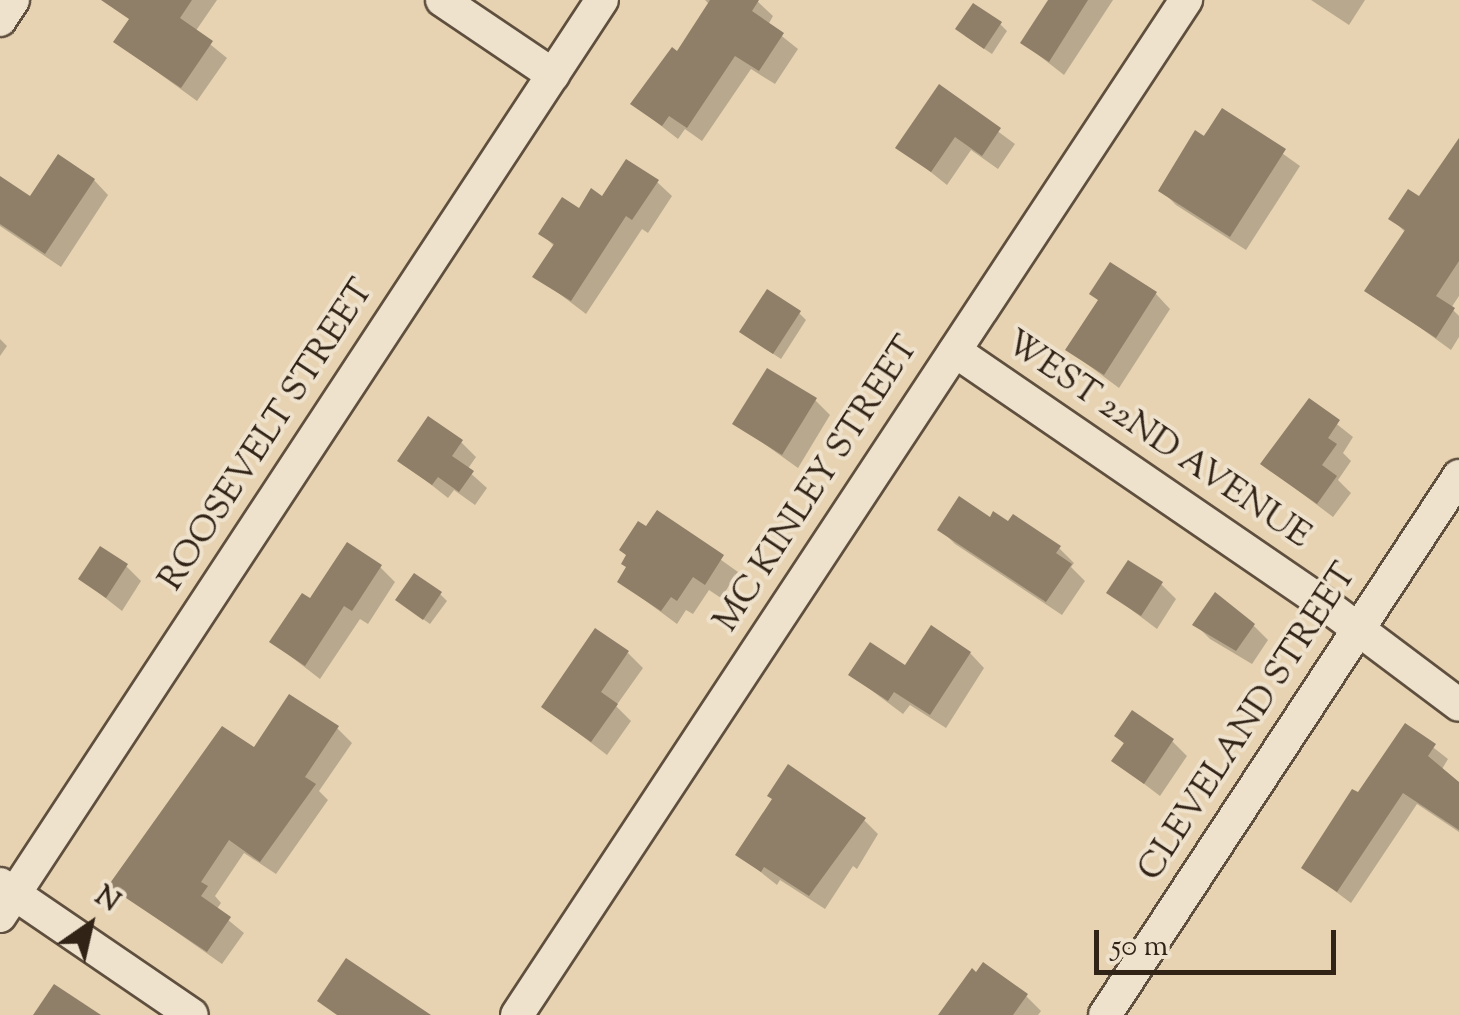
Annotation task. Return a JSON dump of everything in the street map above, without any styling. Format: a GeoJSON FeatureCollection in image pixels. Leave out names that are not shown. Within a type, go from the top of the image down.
{"type":"FeatureCollection","features":[{"type":"Feature","properties":{"kind":"street"},"geometry":{"type":"LineString","coordinates":[[0,20],[13,0]]}},
{"type":"Feature","properties":{"kind":"street"},"geometry":{"type":"LineString","coordinates":[[442,0],[553,75]]}},
{"type":"Feature","properties":{"kind":"street","name":"ROOSEVELT STREET"},"geometry":{"type":"LineString","coordinates":[[5,898],[602,0]]}},
{"type":"Feature","properties":{"kind":"street","name":"MC KINLEY STREET"},"geometry":{"type":"LineString","coordinates":[[517,1015],[1186,0]]}},
{"type":"Feature","properties":{"kind":"street","name":"WEST 22ND AVENUE"},"geometry":{"type":"LineString","coordinates":[[954,350],[1358,630],[1459,705]]}},
{"type":"Feature","properties":{"kind":"street","name":"CLEVELAND STREET"},"geometry":{"type":"LineString","coordinates":[[1105,1015],[1459,476]]}},
{"type":"Feature","properties":{"kind":"street"},"geometry":{"type":"LineString","coordinates":[[5,898],[192,1015]]}},
{"type":"Feature","properties":{"kind":"building"},"geometry":{"type":"Polygon","coordinates":[[[101,0],[192,0],[180,18],[213,41],[181,88],[113,42],[129,19],[101,0]]]}},
{"type":"Feature","properties":{"kind":"building"},"geometry":{"type":"Polygon","coordinates":[[[710,0],[759,0],[752,11],[784,33],[759,71],[735,56],[687,128],[669,116],[662,126],[630,104],[672,47],[677,51],[710,0]]]}},
{"type":"Feature","properties":{"kind":"building"},"geometry":{"type":"Polygon","coordinates":[[[1048,0],[1088,0],[1049,62],[1020,43],[1048,0]]]}},
{"type":"Feature","properties":{"kind":"building"},"geometry":{"type":"Polygon","coordinates":[[[973,3],[1002,22],[984,49],[955,29],[973,3]]]}},
{"type":"Feature","properties":{"kind":"building"},"geometry":{"type":"Polygon","coordinates":[[[939,84],[1001,128],[982,156],[955,137],[931,172],[895,148],[939,84]]]}},
{"type":"Feature","properties":{"kind":"building"},"geometry":{"type":"Polygon","coordinates":[[[1222,108],[1286,149],[1230,237],[1158,191],[1195,130],[1204,136],[1222,108]]]}},
{"type":"Feature","properties":{"kind":"building"},"geometry":{"type":"Polygon","coordinates":[[[1459,138],[1459,261],[1436,296],[1455,308],[1436,338],[1364,291],[1405,230],[1388,219],[1408,189],[1419,196],[1459,138]]]}},
{"type":"Feature","properties":{"kind":"building"},"geometry":{"type":"Polygon","coordinates":[[[58,154],[95,179],[45,254],[0,224],[0,176],[30,196],[58,154]]]}},
{"type":"Feature","properties":{"kind":"building"},"geometry":{"type":"Polygon","coordinates":[[[626,159],[659,180],[632,220],[626,216],[571,301],[532,277],[554,244],[538,234],[562,197],[579,208],[591,188],[602,196],[626,159]]]}},
{"type":"Feature","properties":{"kind":"building"},"geometry":{"type":"Polygon","coordinates":[[[1110,262],[1157,292],[1104,375],[1065,350],[1098,300],[1089,294],[1110,262]]]}},
{"type":"Feature","properties":{"kind":"building"},"geometry":{"type":"Polygon","coordinates":[[[767,289],[801,311],[773,354],[739,332],[767,289]]]}},
{"type":"Feature","properties":{"kind":"building"},"geometry":{"type":"Polygon","coordinates":[[[767,368],[817,398],[782,455],[732,424],[767,368]]]}},
{"type":"Feature","properties":{"kind":"building"},"geometry":{"type":"Polygon","coordinates":[[[1309,398],[1340,420],[1328,438],[1337,444],[1322,465],[1337,476],[1317,504],[1260,464],[1309,398]]]}},
{"type":"Feature","properties":{"kind":"building"},"geometry":{"type":"Polygon","coordinates":[[[428,416],[463,440],[452,456],[474,471],[459,492],[438,477],[432,485],[397,461],[428,416]]]}},
{"type":"Feature","properties":{"kind":"building"},"geometry":{"type":"Polygon","coordinates":[[[959,496],[990,517],[993,511],[1008,521],[1013,514],[1061,546],[1056,553],[1072,564],[1046,602],[937,530],[959,496]]]}},
{"type":"Feature","properties":{"kind":"building"},"geometry":{"type":"Polygon","coordinates":[[[657,510],[724,555],[705,585],[693,577],[677,601],[671,597],[661,611],[617,582],[626,567],[621,564],[626,555],[619,550],[638,521],[646,526],[657,510]]]}},
{"type":"Feature","properties":{"kind":"building"},"geometry":{"type":"Polygon","coordinates":[[[347,542],[382,565],[352,611],[344,606],[305,666],[269,642],[302,593],[310,598],[347,542]]]}},
{"type":"Feature","properties":{"kind":"building"},"geometry":{"type":"Polygon","coordinates":[[[100,546],[128,564],[106,598],[78,579],[100,546]]]}},
{"type":"Feature","properties":{"kind":"building"},"geometry":{"type":"Polygon","coordinates":[[[1128,560],[1163,582],[1141,616],[1106,593],[1128,560]]]}},
{"type":"Feature","properties":{"kind":"building"},"geometry":{"type":"Polygon","coordinates":[[[414,573],[442,592],[423,620],[395,600],[414,573]]]}},
{"type":"Feature","properties":{"kind":"building"},"geometry":{"type":"Polygon","coordinates":[[[1215,592],[1255,624],[1236,651],[1192,625],[1215,592]]]}},
{"type":"Feature","properties":{"kind":"building"},"geometry":{"type":"Polygon","coordinates":[[[931,625],[971,652],[930,715],[894,692],[888,701],[848,675],[870,642],[905,665],[931,625]]]}},
{"type":"Feature","properties":{"kind":"building"},"geometry":{"type":"Polygon","coordinates":[[[595,628],[629,651],[601,692],[618,704],[591,742],[541,707],[595,628]]]}},
{"type":"Feature","properties":{"kind":"building"},"geometry":{"type":"Polygon","coordinates":[[[289,694],[339,726],[305,777],[316,784],[260,862],[229,840],[201,882],[208,886],[201,896],[231,917],[207,952],[108,886],[222,726],[254,747],[289,694]]]}},
{"type":"Feature","properties":{"kind":"building"},"geometry":{"type":"Polygon","coordinates":[[[1132,710],[1174,739],[1144,784],[1111,761],[1124,743],[1114,736],[1132,710]]]}},
{"type":"Feature","properties":{"kind":"building"},"geometry":{"type":"Polygon","coordinates":[[[1405,723],[1436,744],[1428,756],[1459,782],[1459,830],[1403,793],[1337,892],[1301,868],[1352,789],[1358,792],[1405,723]]]}},
{"type":"Feature","properties":{"kind":"building"},"geometry":{"type":"Polygon","coordinates":[[[788,764],[866,818],[809,896],[764,867],[761,872],[735,855],[772,799],[767,796],[788,764]]]}},
{"type":"Feature","properties":{"kind":"building"},"geometry":{"type":"Polygon","coordinates":[[[346,958],[431,1015],[337,1015],[317,1001],[346,958]]]}},
{"type":"Feature","properties":{"kind":"building"},"geometry":{"type":"Polygon","coordinates":[[[983,962],[1028,994],[1013,1015],[938,1015],[972,968],[976,972],[983,962]]]}},
{"type":"Feature","properties":{"kind":"building"},"geometry":{"type":"Polygon","coordinates":[[[54,984],[101,1015],[33,1015],[54,984]]]}}]}
